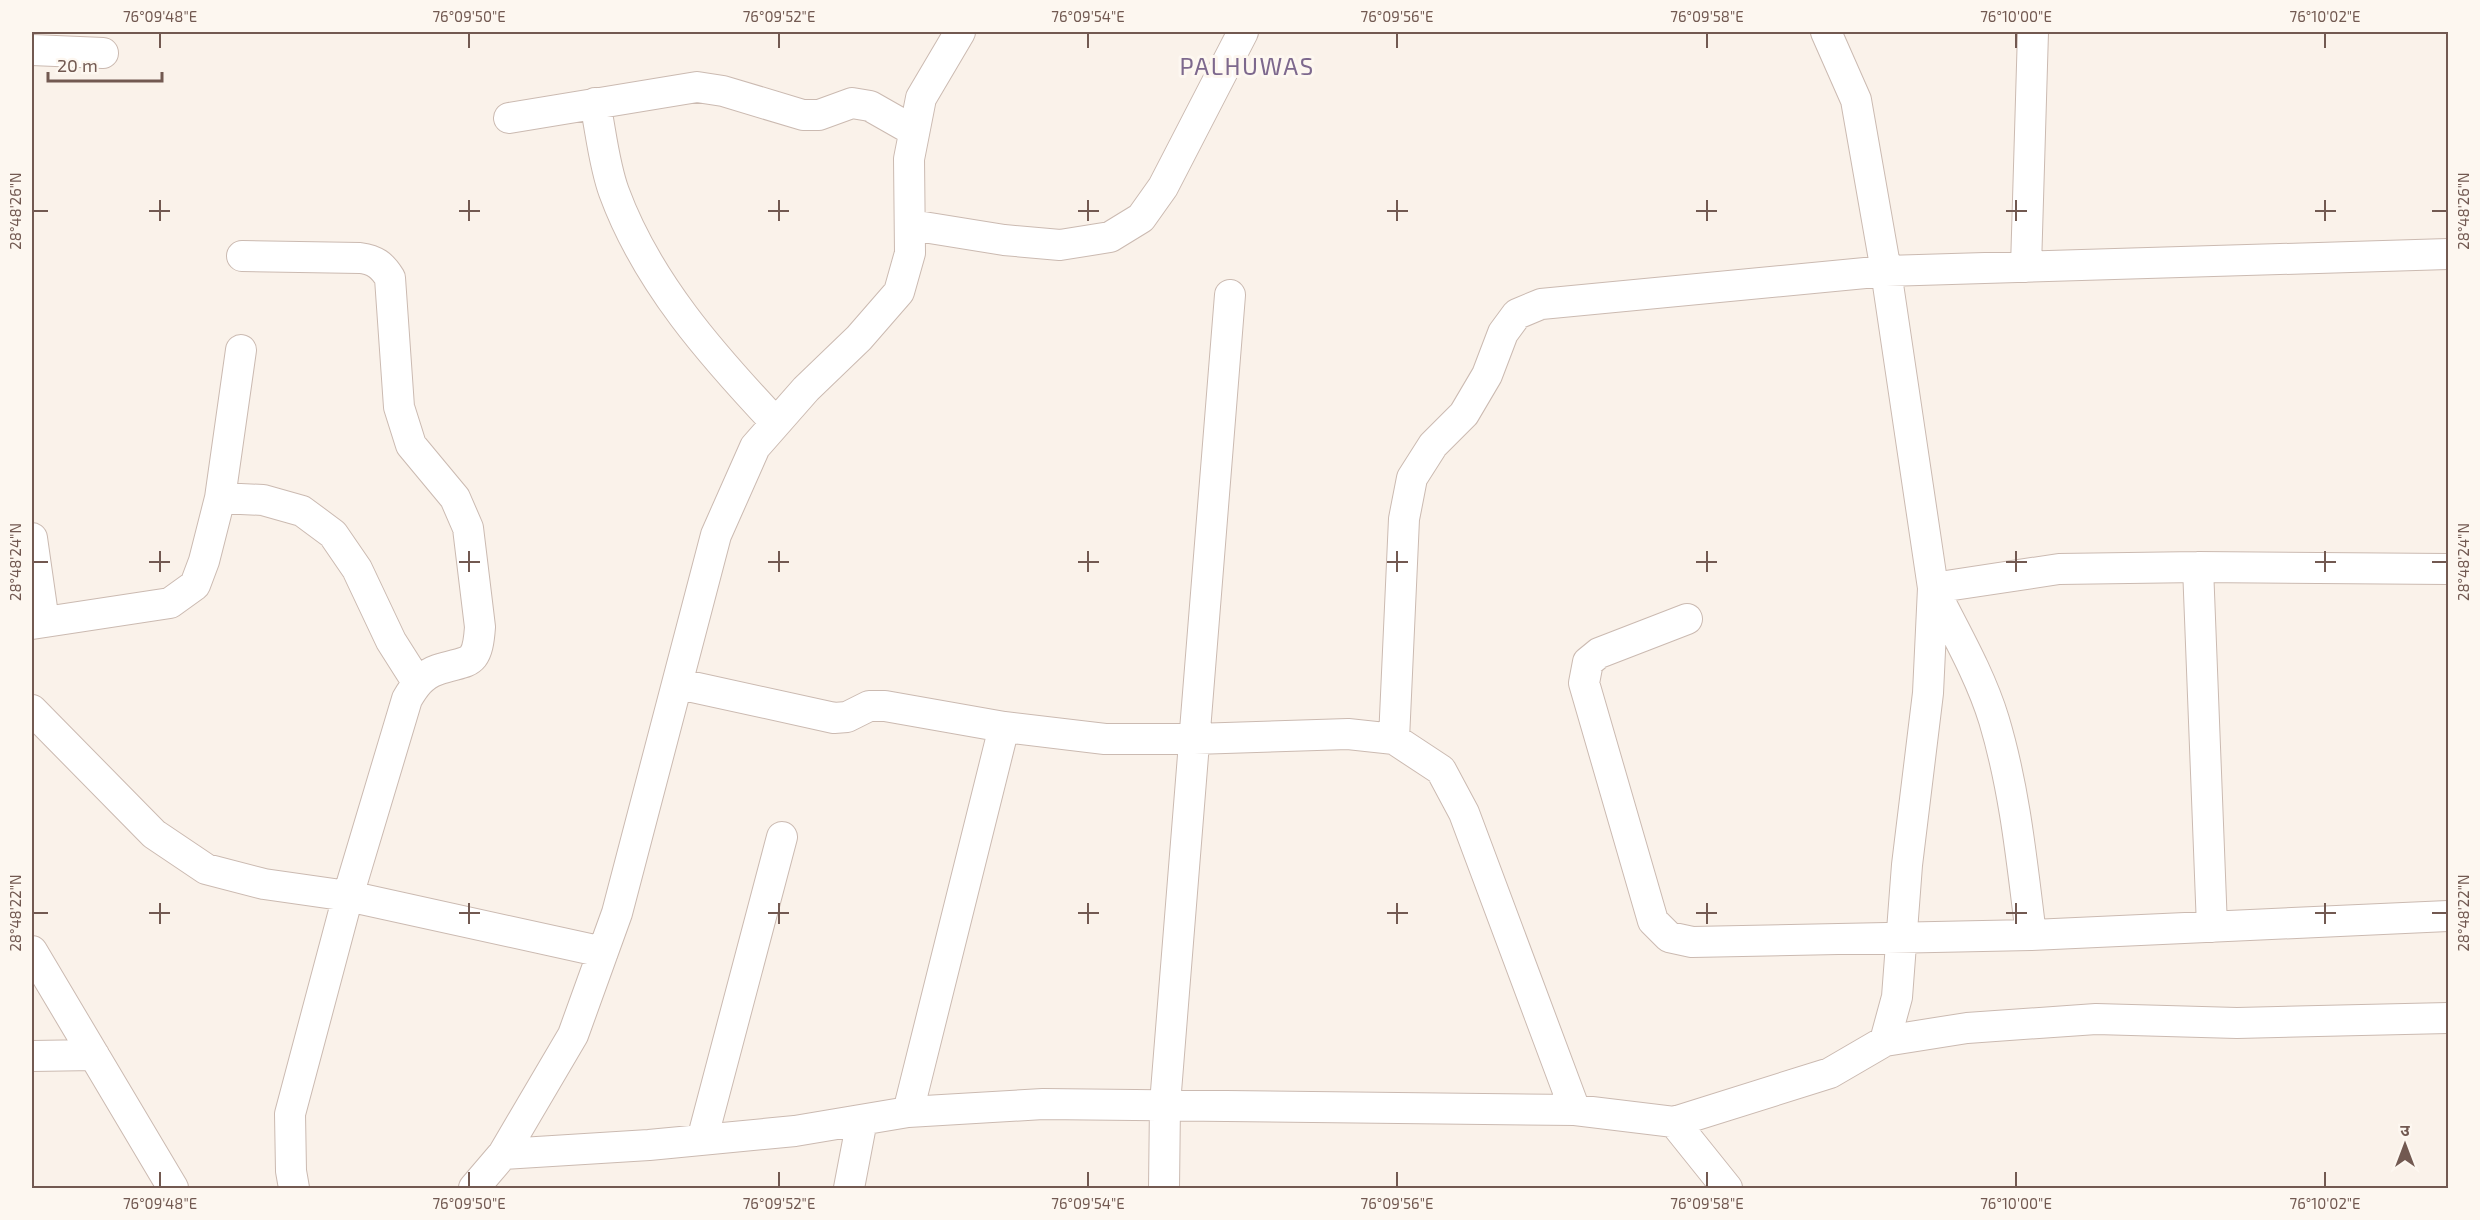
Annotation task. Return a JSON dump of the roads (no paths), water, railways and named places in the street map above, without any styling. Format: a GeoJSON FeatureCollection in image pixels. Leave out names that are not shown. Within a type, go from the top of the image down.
{"type":"FeatureCollection","features":[{"type":"Feature","properties":{"kind":"street"},"geometry":{"type":"LineString","coordinates":[[474,1188],[503,1154],[573,1035],[617,913],[679,684],[716,535],[755,447],[806,389],[859,338],[899,292],[910,253],[909,159],[921,98],[960,32]]}},
{"type":"Feature","properties":{"kind":"street"},"geometry":{"type":"LineString","coordinates":[[911,225],[1004,240],[1060,245],[1110,237],[1141,218],[1163,187],[1243,32]]}},
{"type":"Feature","properties":{"kind":"street"},"geometry":{"type":"LineString","coordinates":[[1826,32],[1857,100],[1886,272],[1933,588],[1928,693],[1900,937],[1897,997],[1886,1041]]}},
{"type":"Feature","properties":{"kind":"street"},"geometry":{"type":"LineString","coordinates":[[2026,267],[2033,32]]}},
{"type":"Feature","properties":{"kind":"street"},"geometry":{"type":"LineString","coordinates":[[32,50],[103,53]]}},
{"type":"Feature","properties":{"kind":"street"},"geometry":{"type":"LineString","coordinates":[[509,118],[697,87],[723,91],[803,115],[819,115],[852,103],[870,106],[914,131]]}},
{"type":"Feature","properties":{"kind":"street"},"geometry":{"type":"LineString","coordinates":[[595,103],[614,192],[644,255],[684,318],[776,423]]}},
{"type":"Feature","properties":{"kind":"street"},"geometry":{"type":"LineString","coordinates":[[1394,739],[1404,519],[1412,478],[1433,445],[1464,414],[1487,375],[1503,333],[1517,314],[1541,304],[1886,272],[2448,254]]}},
{"type":"Feature","properties":{"kind":"street"},"geometry":{"type":"LineString","coordinates":[[242,256],[360,258],[373,260],[383,266],[390,278],[399,407],[411,445],[455,498],[468,528],[480,627],[475,656],[464,665],[435,670],[417,682],[407,699],[348,896],[290,1114],[291,1171],[294,1188]]}},
{"type":"Feature","properties":{"kind":"street"},"geometry":{"type":"LineString","coordinates":[[1164,1188],[1165,1104],[1230,296]]}},
{"type":"Feature","properties":{"kind":"street"},"geometry":{"type":"LineString","coordinates":[[32,538],[38,623],[170,603],[195,585],[204,561],[220,498],[241,350]]}},
{"type":"Feature","properties":{"kind":"street"},"geometry":{"type":"LineString","coordinates":[[220,498],[263,500],[302,511],[333,534],[357,569],[391,641],[417,682]]}},
{"type":"Feature","properties":{"kind":"street"},"geometry":{"type":"LineString","coordinates":[[1933,588],[2059,569],[2198,567],[2448,569]]}},
{"type":"Feature","properties":{"kind":"street"},"geometry":{"type":"LineString","coordinates":[[2198,567],[2212,927]]}},
{"type":"Feature","properties":{"kind":"street"},"geometry":{"type":"LineString","coordinates":[[1933,588],[1971,664],[1994,719],[2014,808],[2031,935]]}},
{"type":"Feature","properties":{"kind":"street"},"geometry":{"type":"LineString","coordinates":[[1687,619],[1599,653],[1587,662],[1584,683],[1653,921],[1669,937],[1692,942],[2031,935],[2448,916]]}},
{"type":"Feature","properties":{"kind":"street"},"geometry":{"type":"LineString","coordinates":[[679,684],[834,718],[848,717],[869,706],[885,706],[1004,727],[1105,739],[1194,739],[1347,734],[1394,739],[1440,770],[1464,813],[1575,1110]]}},
{"type":"Feature","properties":{"kind":"street"},"geometry":{"type":"LineString","coordinates":[[32,710],[154,834],[206,869],[264,884],[348,896],[603,952]]}},
{"type":"Feature","properties":{"kind":"street"},"geometry":{"type":"LineString","coordinates":[[908,1112],[1004,727]]}},
{"type":"Feature","properties":{"kind":"street"},"geometry":{"type":"LineString","coordinates":[[702,1140],[782,837]]}},
{"type":"Feature","properties":{"kind":"street"},"geometry":{"type":"LineString","coordinates":[[32,951],[173,1188]]}},
{"type":"Feature","properties":{"kind":"street"},"geometry":{"type":"LineString","coordinates":[[503,1154],[795,1131],[908,1112],[1043,1104],[1575,1110],[1674,1122],[1830,1073],[1886,1041],[1967,1028],[2097,1019],[2237,1023],[2448,1018]]}},
{"type":"Feature","properties":{"kind":"street"},"geometry":{"type":"LineString","coordinates":[[32,1056],[94,1055]]}},
{"type":"Feature","properties":{"kind":"street"},"geometry":{"type":"LineString","coordinates":[[849,1188],[862,1120]]}},
{"type":"Feature","properties":{"kind":"street"},"geometry":{"type":"LineString","coordinates":[[1674,1122],[1728,1188]]}},
{"type":"Feature","properties":{"kind":"district","name":"PALHUWAS"},"geometry":{"type":"Point","coordinates":[1247,67]}}]}
